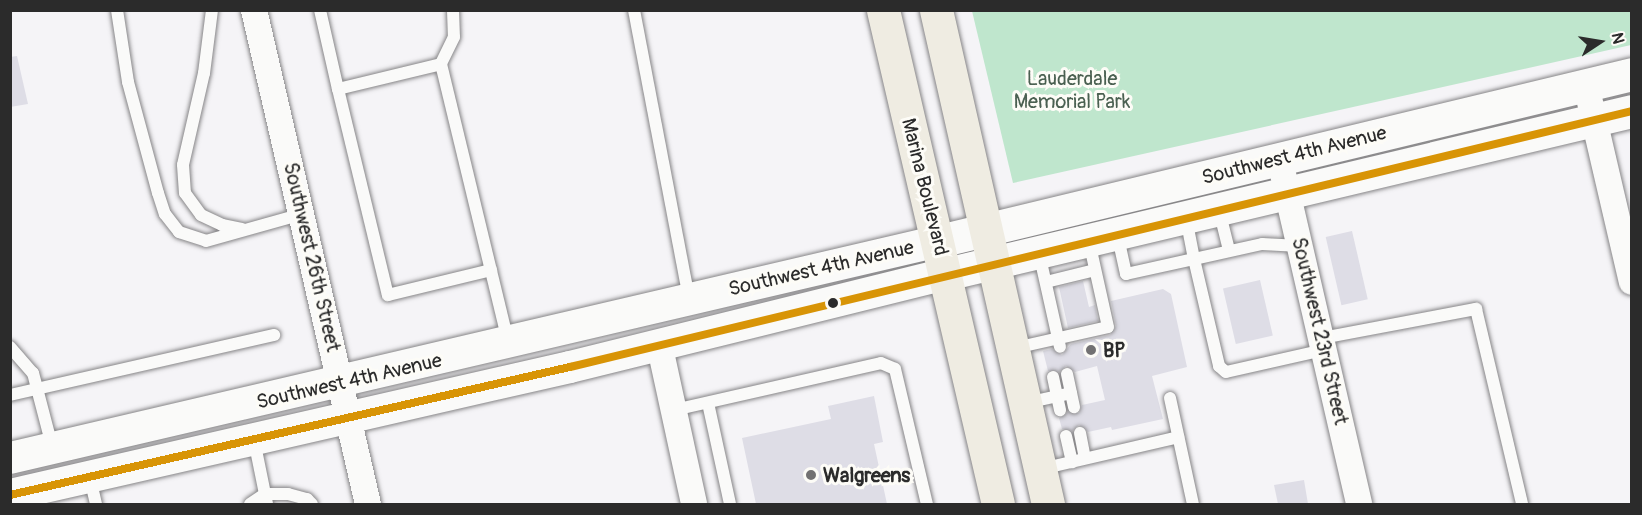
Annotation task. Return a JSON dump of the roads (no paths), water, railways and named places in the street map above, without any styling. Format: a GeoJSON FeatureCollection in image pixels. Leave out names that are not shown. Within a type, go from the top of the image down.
{"type":"FeatureCollection","features":[{"type":"Feature","properties":{"kind":"main road","name":"Marina Boulevard"},"geometry":{"type":"LineString","coordinates":[[882,10],[939,241],[998,504]]}},
{"type":"Feature","properties":{"kind":"main road"},"geometry":{"type":"LineString","coordinates":[[936,10],[1048,504]]}},
{"type":"Feature","properties":{"kind":"main road","name":"Southwest 4th Avenue"},"geometry":{"type":"LineString","coordinates":[[939,241],[1632,74]]}},
{"type":"Feature","properties":{"kind":"main road","name":"Southwest 4th Avenue"},"geometry":{"type":"LineString","coordinates":[[946,274],[993,263],[1042,267],[1185,217],[1219,208],[1632,111]]}},
{"type":"Feature","properties":{"kind":"street","name":"Southwest 26th Street"},"geometry":{"type":"LineString","coordinates":[[254,10],[368,504]]}},
{"type":"Feature","properties":{"kind":"street"},"geometry":{"type":"LineString","coordinates":[[1586,85],[1628,254],[1632,282]]}},
{"type":"Feature","properties":{"kind":"street","name":"Southwest 23rd Street"},"geometry":{"type":"LineString","coordinates":[[1279,158],[1359,504]]}},
{"type":"Feature","properties":{"kind":"street","name":"Southwest 4th Avenue"},"geometry":{"type":"LineString","coordinates":[[10,458],[509,344],[689,298],[939,241]]}},
{"type":"Feature","properties":{"kind":"street","name":"Southwest 4th Avenue"},"geometry":{"type":"LineString","coordinates":[[28,497],[93,491],[254,440],[946,274]]}},
{"type":"Feature","properties":{"kind":"street"},"geometry":{"type":"LineString","coordinates":[[659,343],[694,504]]}},
{"type":"Feature","properties":{"kind":"lane"},"geometry":{"type":"LineString","coordinates":[[117,10],[128,82],[165,214],[179,232],[206,241],[302,214]]}},
{"type":"Feature","properties":{"kind":"lane"},"geometry":{"type":"LineString","coordinates":[[212,10],[204,73],[183,165],[185,193],[201,215],[222,225],[246,230]]}},
{"type":"Feature","properties":{"kind":"lane"},"geometry":{"type":"LineString","coordinates":[[320,10],[388,295],[491,270]]}},
{"type":"Feature","properties":{"kind":"lane"},"geometry":{"type":"LineString","coordinates":[[453,10],[454,37],[441,64],[509,344]]}},
{"type":"Feature","properties":{"kind":"lane"},"geometry":{"type":"LineString","coordinates":[[634,10],[689,298]]}},
{"type":"Feature","properties":{"kind":"lane"},"geometry":{"type":"LineString","coordinates":[[338,89],[441,64]]}},
{"type":"Feature","properties":{"kind":"lane"},"geometry":{"type":"LineString","coordinates":[[1219,208],[1229,250]]}},
{"type":"Feature","properties":{"kind":"lane"},"geometry":{"type":"LineString","coordinates":[[1185,217],[1219,366],[1226,372],[1323,344],[1476,309],[1522,504]]}},
{"type":"Feature","properties":{"kind":"lane"},"geometry":{"type":"LineString","coordinates":[[1100,248],[1126,274],[1262,244],[1300,246]]}},
{"type":"Feature","properties":{"kind":"lane"},"geometry":{"type":"LineString","coordinates":[[1012,349],[1046,346],[1108,327],[1101,296],[1100,248]]}},
{"type":"Feature","properties":{"kind":"lane"},"geometry":{"type":"LineString","coordinates":[[1042,267],[1057,306],[1059,343]]}},
{"type":"Feature","properties":{"kind":"lane"},"geometry":{"type":"LineString","coordinates":[[1088,299],[1101,296]]}},
{"type":"Feature","properties":{"kind":"lane"},"geometry":{"type":"LineString","coordinates":[[10,395],[274,336]]}},
{"type":"Feature","properties":{"kind":"lane"},"geometry":{"type":"LineString","coordinates":[[10,347],[33,373],[52,448]]}},
{"type":"Feature","properties":{"kind":"lane"},"geometry":{"type":"LineString","coordinates":[[674,410],[881,363],[895,369],[927,504]]}},
{"type":"Feature","properties":{"kind":"lane"},"geometry":{"type":"LineString","coordinates":[[1067,374],[1074,407]]}},
{"type":"Feature","properties":{"kind":"lane"},"geometry":{"type":"LineString","coordinates":[[1053,377],[1060,410]]}},
{"type":"Feature","properties":{"kind":"lane"},"geometry":{"type":"LineString","coordinates":[[1025,403],[1071,393]]}},
{"type":"Feature","properties":{"kind":"lane"},"geometry":{"type":"LineString","coordinates":[[1170,398],[1193,504]]}},
{"type":"Feature","properties":{"kind":"lane"},"geometry":{"type":"LineString","coordinates":[[708,403],[730,504]]}},
{"type":"Feature","properties":{"kind":"lane"},"geometry":{"type":"LineString","coordinates":[[1080,434],[1085,458]]}},
{"type":"Feature","properties":{"kind":"lane"},"geometry":{"type":"LineString","coordinates":[[1066,436],[1072,462]]}},
{"type":"Feature","properties":{"kind":"lane"},"geometry":{"type":"LineString","coordinates":[[1040,469],[1178,437]]}},
{"type":"Feature","properties":{"kind":"lane"},"geometry":{"type":"LineString","coordinates":[[254,440],[266,499]]}},
{"type":"Feature","properties":{"kind":"lane"},"geometry":{"type":"LineString","coordinates":[[250,504],[288,494],[306,499],[312,504]]}},
{"type":"Feature","properties":{"kind":"place","name":"BP"},"geometry":{"type":"Point","coordinates":[1091,350]}},
{"type":"Feature","properties":{"kind":"place","name":"Walgreens"},"geometry":{"type":"Point","coordinates":[811,475]}},
{"type":"Feature","properties":{"kind":"park label","name":"Lauderdale Memorial Park"},"geometry":{"type":"Point","coordinates":[1072,90]}}]}
